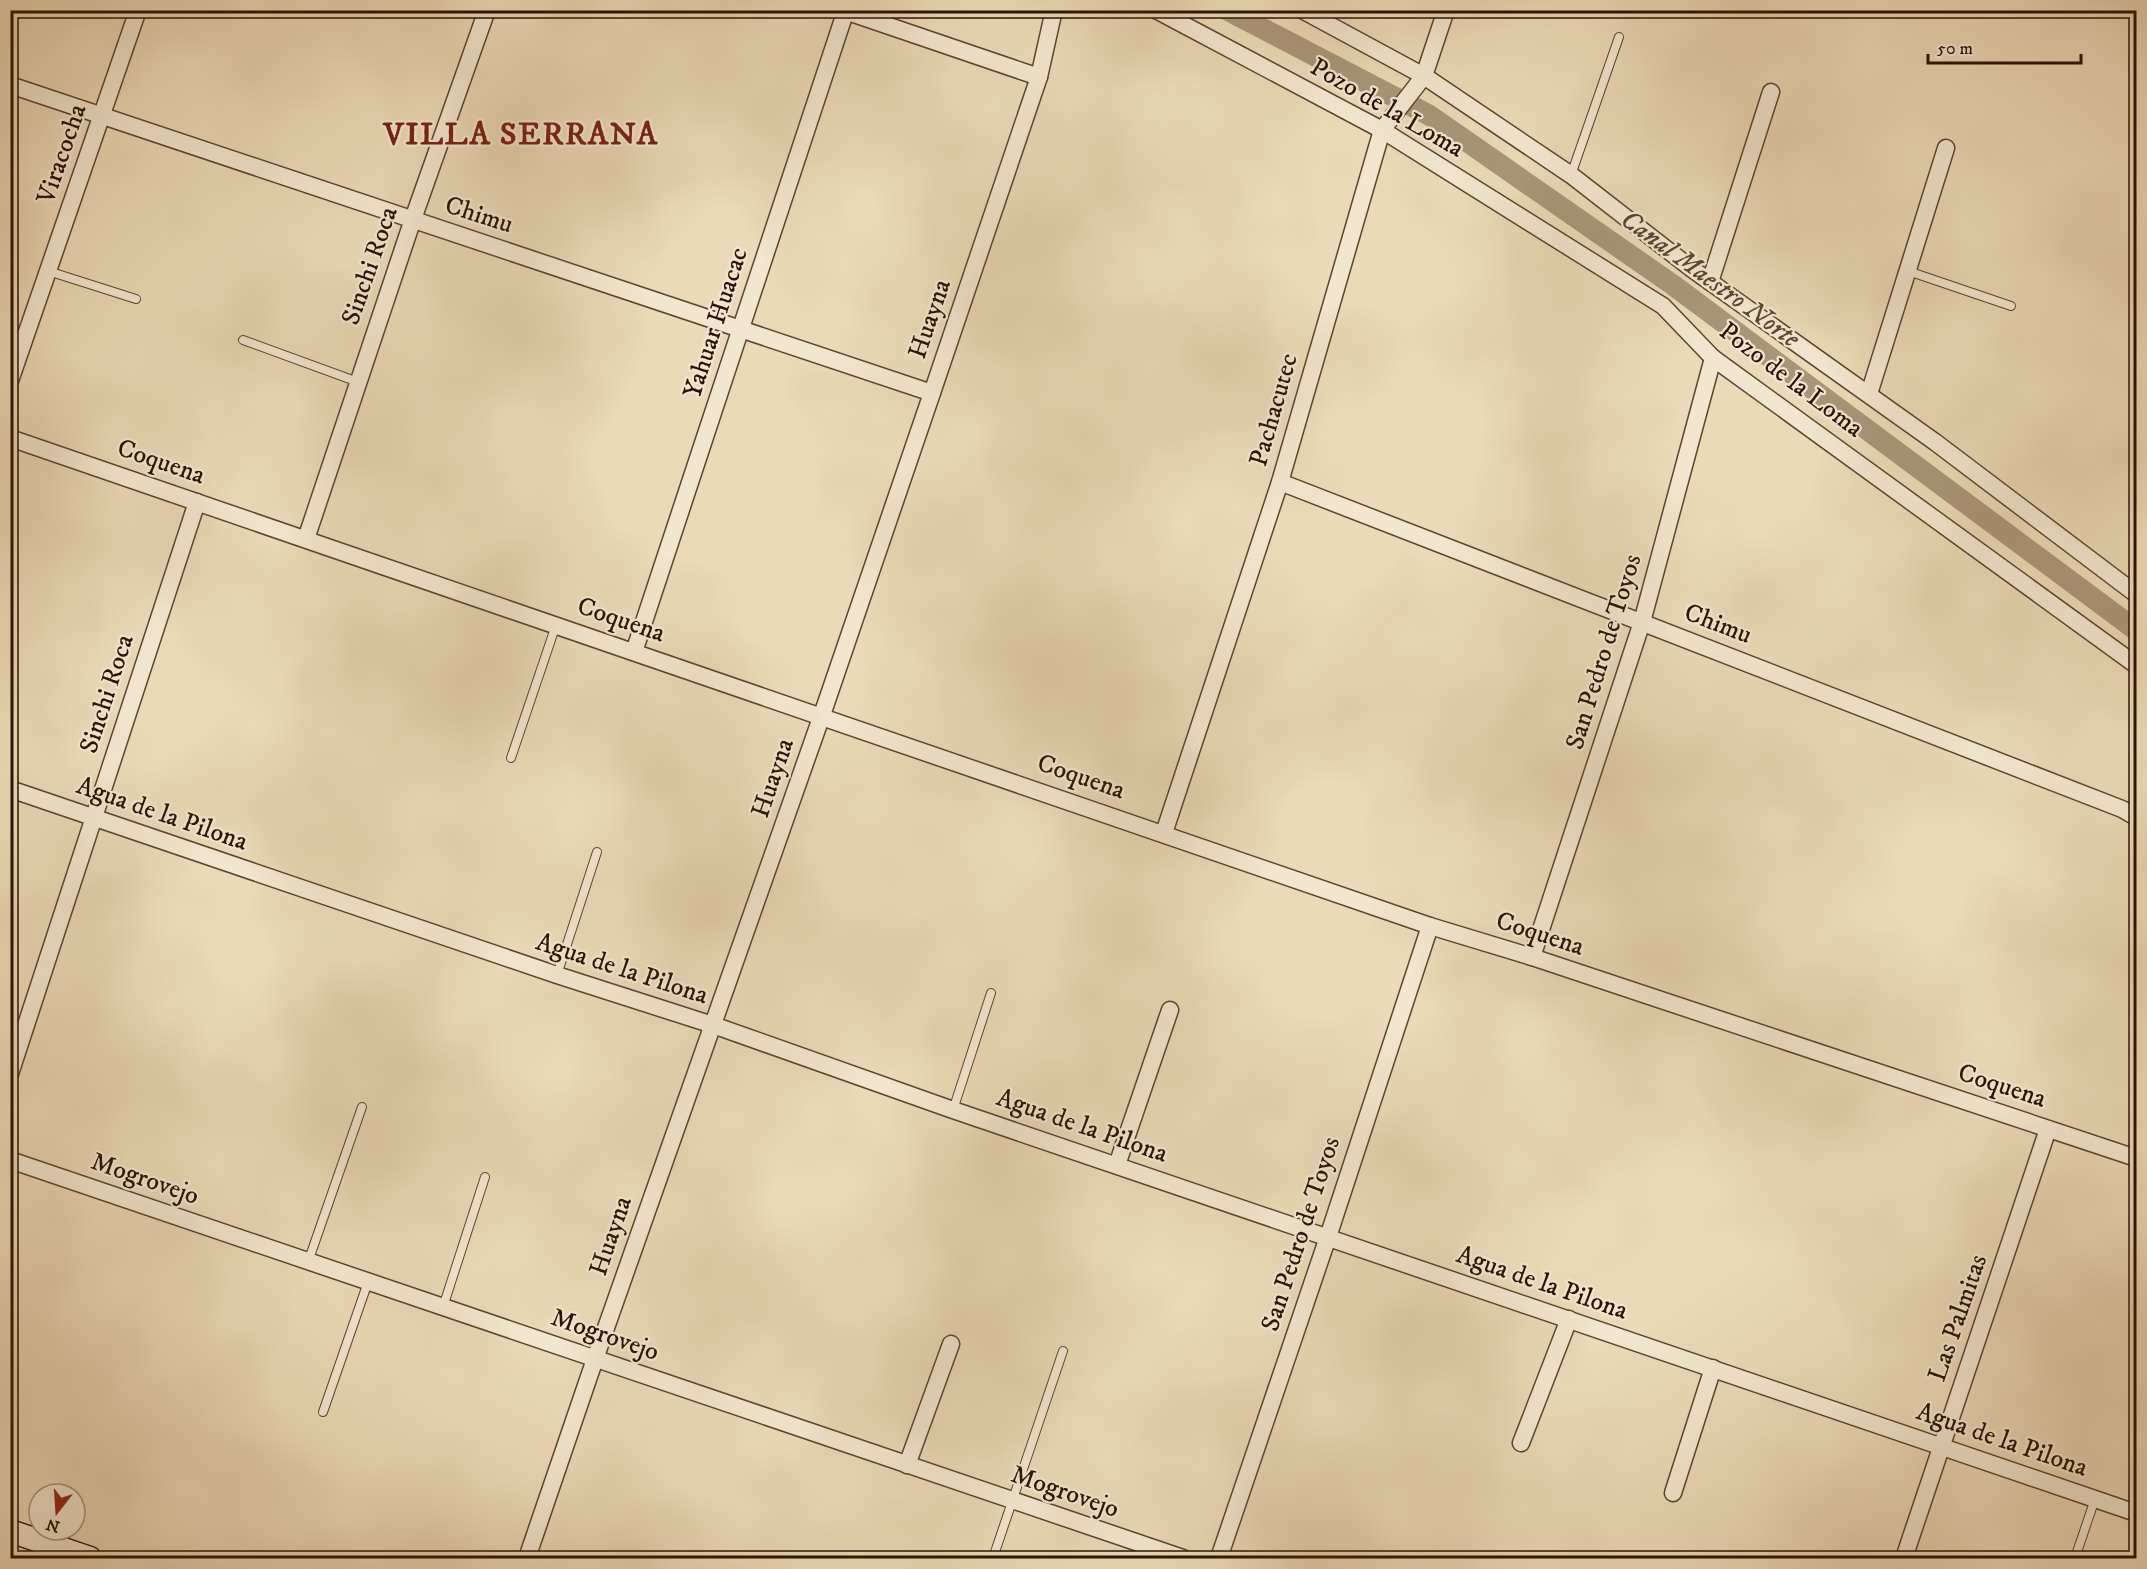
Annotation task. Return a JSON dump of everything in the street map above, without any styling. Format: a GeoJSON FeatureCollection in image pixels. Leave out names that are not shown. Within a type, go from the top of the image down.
{"type":"FeatureCollection","features":[{"type":"Feature","properties":{"kind":"main road"},"geometry":{"type":"LineString","coordinates":[[10,1531],[90,1558]]}},
{"type":"Feature","properties":{"kind":"street","name":"Viracocha"},"geometry":{"type":"LineString","coordinates":[[10,381],[138,10]]}},
{"type":"Feature","properties":{"kind":"street","name":"Sinchi Roca"},"geometry":{"type":"LineString","coordinates":[[306,539],[412,219],[487,10]]}},
{"type":"Feature","properties":{"kind":"street","name":"Huayna"},"geometry":{"type":"LineString","coordinates":[[527,1558],[822,715],[932,393],[1039,77],[1054,10]]}},
{"type":"Feature","properties":{"kind":"street","name":"Pozo de la Loma"},"geometry":{"type":"LineString","coordinates":[[1156,10],[1382,130],[1662,306],[1713,358],[2136,664]]}},
{"type":"Feature","properties":{"kind":"street","name":"Pozo de la Loma"},"geometry":{"type":"LineString","coordinates":[[1302,10],[1424,76],[1571,175],[1710,282],[1869,394],[2136,594]]}},
{"type":"Feature","properties":{"kind":"street","name":"Pachacutec"},"geometry":{"type":"LineString","coordinates":[[1164,833],[1280,482],[1382,130],[1424,76],[1446,10]]}},
{"type":"Feature","properties":{"kind":"street"},"geometry":{"type":"LineString","coordinates":[[844,11],[1039,77]]}},
{"type":"Feature","properties":{"kind":"street","name":"Yahuar Huacac"},"geometry":{"type":"LineString","coordinates":[[634,652],[844,11]]}},
{"type":"Feature","properties":{"kind":"street","name":"Chimu"},"geometry":{"type":"LineString","coordinates":[[10,85],[932,393]]}},
{"type":"Feature","properties":{"kind":"street"},"geometry":{"type":"LineString","coordinates":[[1710,282],[1771,92]]}},
{"type":"Feature","properties":{"kind":"street"},"geometry":{"type":"LineString","coordinates":[[1869,394],[1946,148]]}},
{"type":"Feature","properties":{"kind":"street","name":"San Pedro de Toyos"},"geometry":{"type":"LineString","coordinates":[[1532,957],[1642,622],[1713,358]]}},
{"type":"Feature","properties":{"kind":"street","name":"Coquena"},"geometry":{"type":"LineString","coordinates":[[10,438],[822,715],[1430,926],[1532,957],[2136,1158]]}},
{"type":"Feature","properties":{"kind":"street","name":"Chimu"},"geometry":{"type":"LineString","coordinates":[[1280,482],[2136,816]]}},
{"type":"Feature","properties":{"kind":"street","name":"Sinchi Roca"},"geometry":{"type":"LineString","coordinates":[[10,1074],[197,502]]}},
{"type":"Feature","properties":{"kind":"street","name":"Agua de la Pilona"},"geometry":{"type":"LineString","coordinates":[[10,789],[713,1026],[2136,1513]]}},
{"type":"Feature","properties":{"kind":"street","name":"San Pedro de Toyos"},"geometry":{"type":"LineString","coordinates":[[1219,1558],[1430,926]]}},
{"type":"Feature","properties":{"kind":"street"},"geometry":{"type":"LineString","coordinates":[[1118,1166],[1170,1010]]}},
{"type":"Feature","properties":{"kind":"street","name":"Las Palmitas"},"geometry":{"type":"LineString","coordinates":[[1904,1558],[2048,1129]]}},
{"type":"Feature","properties":{"kind":"street","name":"Mogrovejo"},"geometry":{"type":"LineString","coordinates":[[10,1160],[1184,1558]]}},
{"type":"Feature","properties":{"kind":"street"},"geometry":{"type":"LineString","coordinates":[[1521,1443],[1569,1319]]}},
{"type":"Feature","properties":{"kind":"street"},"geometry":{"type":"LineString","coordinates":[[907,1465],[951,1344]]}},
{"type":"Feature","properties":{"kind":"street"},"geometry":{"type":"LineString","coordinates":[[1673,1493],[1713,1368]]}},
{"type":"Feature","properties":{"kind":"lane"},"geometry":{"type":"LineString","coordinates":[[1571,175],[1619,37]]}},
{"type":"Feature","properties":{"kind":"lane"},"geometry":{"type":"LineString","coordinates":[[48,271],[136,299]]}},
{"type":"Feature","properties":{"kind":"lane"},"geometry":{"type":"LineString","coordinates":[[1908,271],[2011,306]]}},
{"type":"Feature","properties":{"kind":"lane"},"geometry":{"type":"LineString","coordinates":[[243,340],[358,382]]}},
{"type":"Feature","properties":{"kind":"lane"},"geometry":{"type":"LineString","coordinates":[[511,758],[556,624]]}},
{"type":"Feature","properties":{"kind":"lane"},"geometry":{"type":"LineString","coordinates":[[557,975],[597,852]]}},
{"type":"Feature","properties":{"kind":"lane"},"geometry":{"type":"LineString","coordinates":[[953,1110],[991,993]]}},
{"type":"Feature","properties":{"kind":"lane"},"geometry":{"type":"LineString","coordinates":[[308,1262],[362,1107]]}},
{"type":"Feature","properties":{"kind":"lane"},"geometry":{"type":"LineString","coordinates":[[442,1307],[485,1177]]}},
{"type":"Feature","properties":{"kind":"lane"},"geometry":{"type":"LineString","coordinates":[[323,1412],[368,1282]]}},
{"type":"Feature","properties":{"kind":"lane"},"geometry":{"type":"LineString","coordinates":[[993,1558],[1063,1351]]}},
{"type":"Feature","properties":{"kind":"lane"},"geometry":{"type":"LineString","coordinates":[[2075,1558],[2096,1499]]}},
{"type":"Feature","properties":{"kind":"waterway","name":"Canal Maestro Norte"},"geometry":{"type":"LineString","coordinates":[[1227,10],[1429,115],[1673,285],[2136,630]]}},
{"type":"Feature","properties":{"kind":"district","name":"VILLA SERRANA"},"geometry":{"type":"Point","coordinates":[521,135]}}]}
